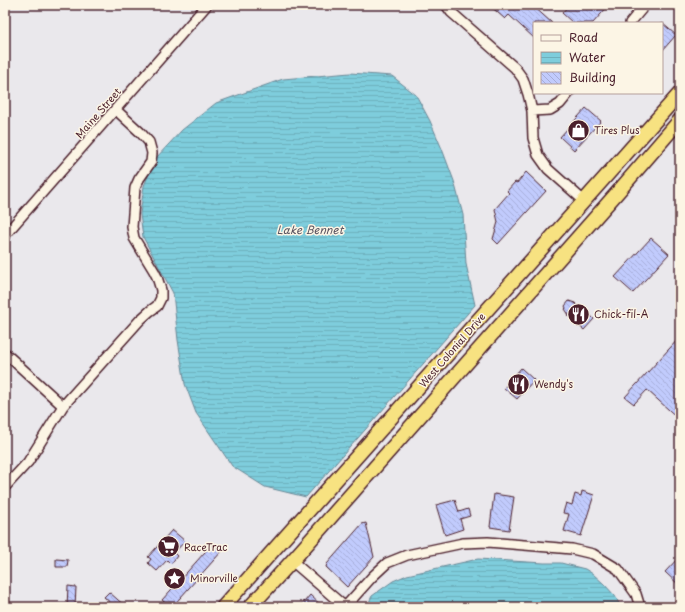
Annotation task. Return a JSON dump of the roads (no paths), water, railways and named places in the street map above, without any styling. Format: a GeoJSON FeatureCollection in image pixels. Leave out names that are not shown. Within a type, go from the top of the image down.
{"type":"FeatureCollection","features":[{"type":"Feature","properties":{"kind":"highway","name":"West Colonial Drive"},"geometry":{"type":"LineString","coordinates":[[223,607],[680,93]]}},
{"type":"Feature","properties":{"kind":"highway","name":"West Colonial Drive"},"geometry":{"type":"LineString","coordinates":[[250,607],[460,371],[680,120]]}},
{"type":"Feature","properties":{"kind":"highway"},"geometry":{"type":"LineString","coordinates":[[506,318],[505,307],[509,285]]}},
{"type":"Feature","properties":{"kind":"street","name":"Maine Street"},"geometry":{"type":"LineString","coordinates":[[5,235],[207,5]]}},
{"type":"Feature","properties":{"kind":"street"},"geometry":{"type":"LineString","coordinates":[[446,5],[450,12],[515,68],[523,79],[532,111],[533,138],[538,154],[548,169],[584,202]]}},
{"type":"Feature","properties":{"kind":"street"},"geometry":{"type":"LineString","coordinates":[[631,22],[645,5]]}},
{"type":"Feature","properties":{"kind":"street"},"geometry":{"type":"LineString","coordinates":[[532,111],[550,110],[560,104],[568,94]]}},
{"type":"Feature","properties":{"kind":"street"},"geometry":{"type":"LineString","coordinates":[[5,487],[28,462],[63,406],[140,320],[157,306],[161,298],[161,290],[157,277],[134,238],[132,227],[135,188],[139,178],[151,162],[152,153],[149,142],[116,110]]}},
{"type":"Feature","properties":{"kind":"street"},"geometry":{"type":"LineString","coordinates":[[5,353],[63,406]]}},
{"type":"Feature","properties":{"kind":"street"},"geometry":{"type":"LineString","coordinates":[[292,561],[345,607],[386,563],[407,555],[464,543],[488,542],[572,549],[593,554],[618,569],[636,594],[640,607]]}},
{"type":"Feature","properties":{"kind":"water","name":"Lake Bennet"},"geometry":{"type":"Polygon","coordinates":[[[350,73],[392,76],[416,95],[430,121],[454,181],[463,215],[466,264],[475,305],[306,497],[265,487],[232,466],[196,413],[185,384],[173,293],[143,237],[140,214],[144,186],[155,159],[182,130],[216,103],[283,79],[350,73]]]}},
{"type":"Feature","properties":{"kind":"water"},"geometry":{"type":"Polygon","coordinates":[[[478,559],[561,563],[585,569],[604,584],[615,596],[621,607],[369,607],[372,596],[393,581],[407,575],[478,559]]]}},
{"type":"Feature","properties":{"kind":"place","name":"Tires Plus"},"geometry":{"type":"Point","coordinates":[578,130]}},
{"type":"Feature","properties":{"kind":"place","name":"Chick-fil-A"},"geometry":{"type":"Point","coordinates":[578,314]}},
{"type":"Feature","properties":{"kind":"place","name":"Wendy's"},"geometry":{"type":"Point","coordinates":[519,384]}},
{"type":"Feature","properties":{"kind":"place","name":"RaceTrac"},"geometry":{"type":"Point","coordinates":[168,547]}},
{"type":"Feature","properties":{"kind":"place","name":"Minorville"},"geometry":{"type":"Point","coordinates":[174,578]}}]}
